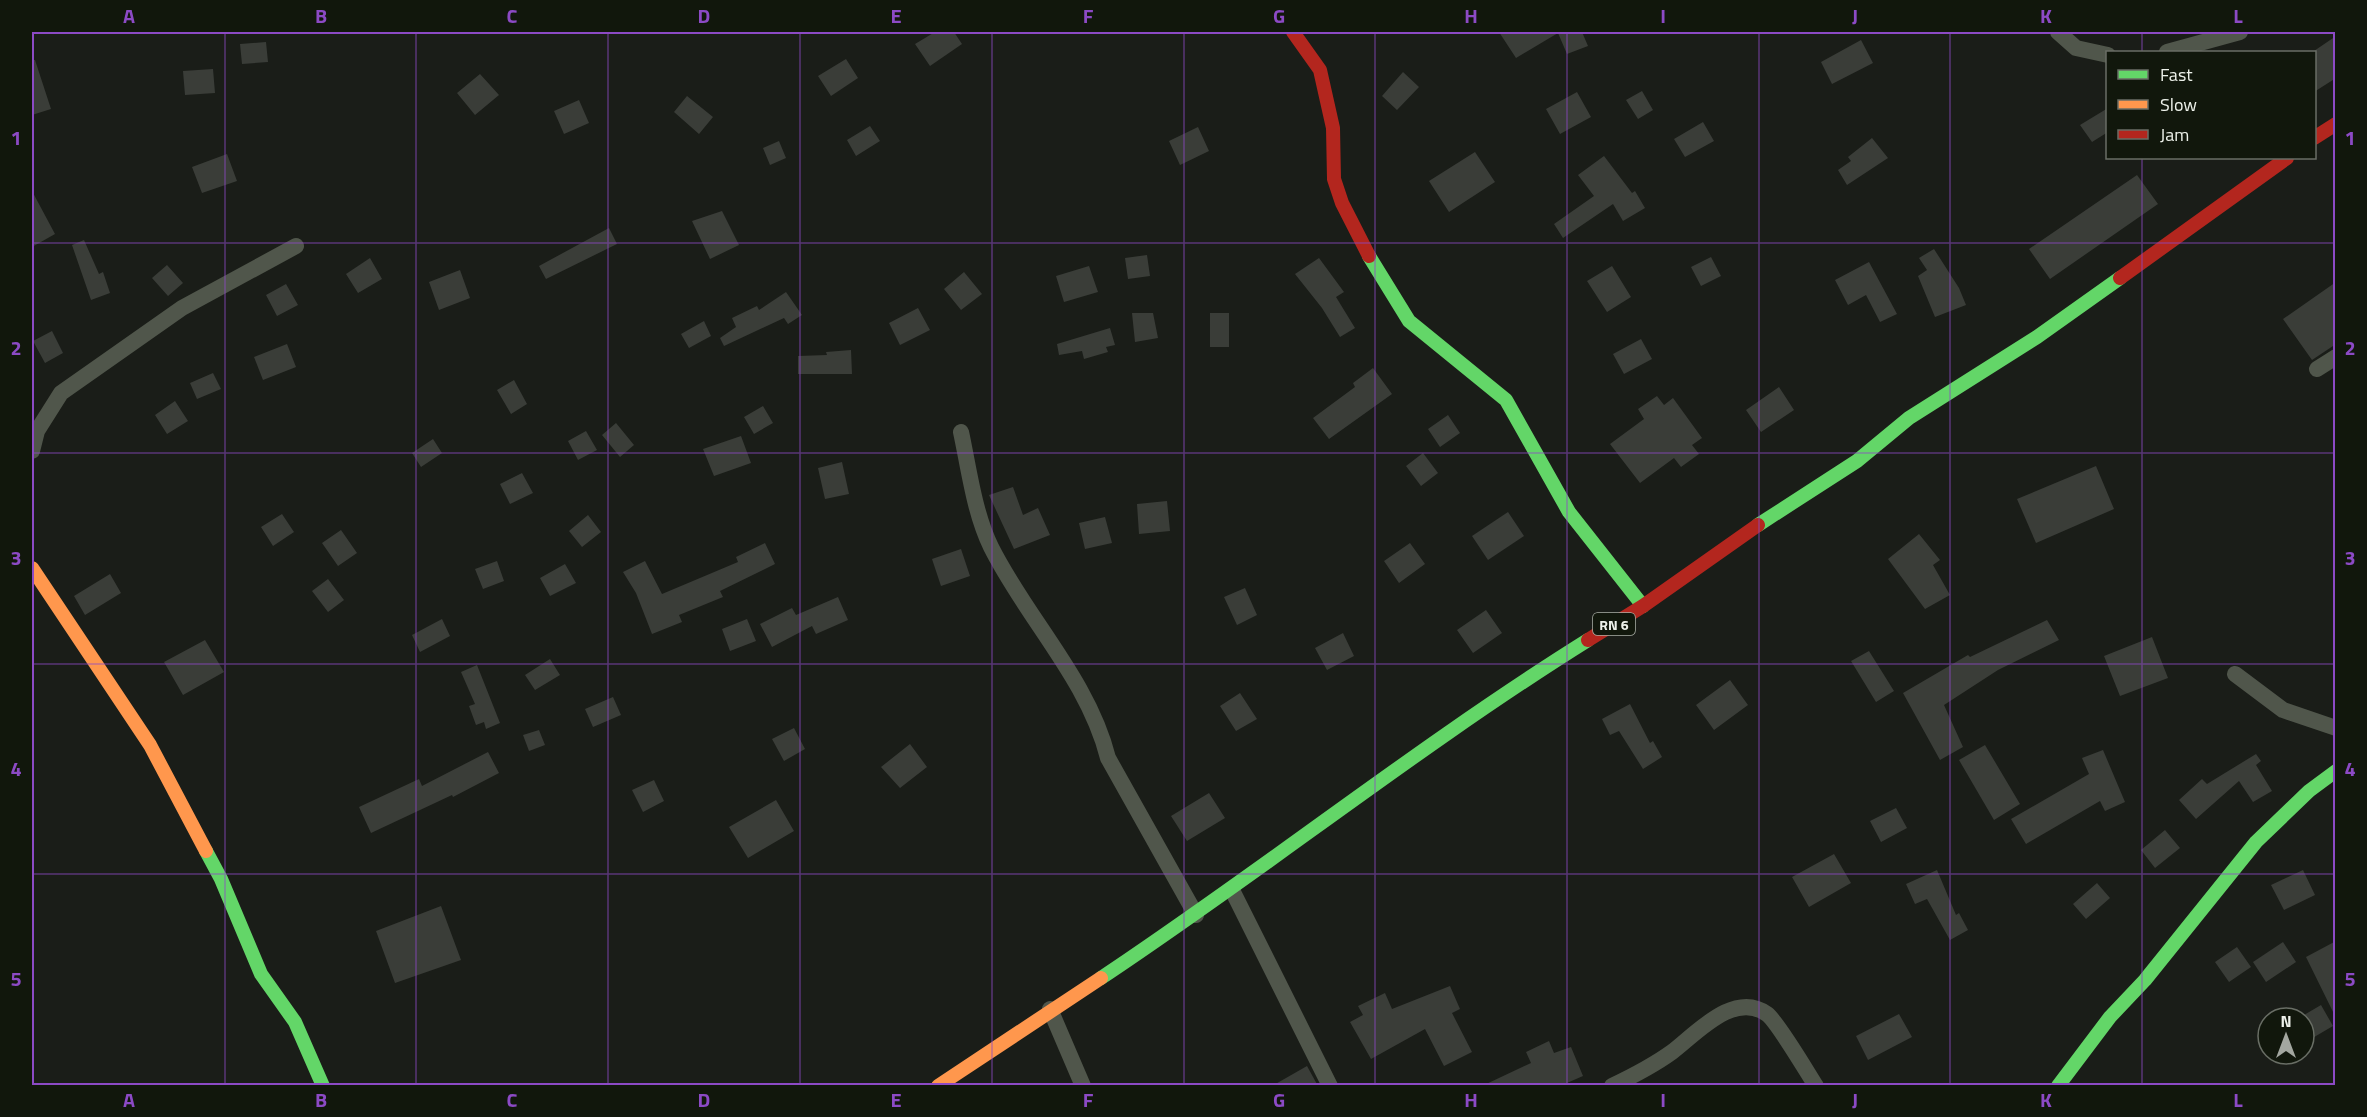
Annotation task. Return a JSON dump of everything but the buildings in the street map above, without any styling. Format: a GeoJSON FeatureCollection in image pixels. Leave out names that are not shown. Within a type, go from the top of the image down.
{"type":"FeatureCollection","features":[{"type":"Feature","properties":{"kind":"street"},"geometry":{"type":"LineString","coordinates":[[1293,32],[1320,70],[1333,128],[1335,179],[1342,203],[1374,267],[1409,321],[1506,400],[1538,451],[1569,512],[1643,606]]}},
{"type":"Feature","properties":{"kind":"street"},"geometry":{"type":"LineString","coordinates":[[2058,32],[2076,48],[2106,55]]}},
{"type":"Feature","properties":{"kind":"street"},"geometry":{"type":"LineString","coordinates":[[2171,51],[2240,32]]}},
{"type":"Feature","properties":{"kind":"street"},"geometry":{"type":"LineString","coordinates":[[2316,137],[2336,124]]}},
{"type":"Feature","properties":{"kind":"street","name":"RN 6"},"geometry":{"type":"LineString","coordinates":[[938,1086],[1050,1009],[1196,915],[1526,679],[1643,606],[1793,500],[1857,461],[1909,418],[2037,337],[2286,159]]}},
{"type":"Feature","properties":{"kind":"street"},"geometry":{"type":"LineString","coordinates":[[32,451],[37,431],[61,393],[182,308],[296,246]]}},
{"type":"Feature","properties":{"kind":"street"},"geometry":{"type":"LineString","coordinates":[[2317,369],[2336,357]]}},
{"type":"Feature","properties":{"kind":"street"},"geometry":{"type":"LineString","coordinates":[[961,432],[976,500],[989,544],[1084,698],[1102,735],[1108,758],[1196,915]]}},
{"type":"Feature","properties":{"kind":"street"},"geometry":{"type":"LineString","coordinates":[[32,568],[150,745],[221,879],[261,974],[295,1022],[323,1086]]}},
{"type":"Feature","properties":{"kind":"street"},"geometry":{"type":"LineString","coordinates":[[2235,674],[2283,710],[2336,728]]}},
{"type":"Feature","properties":{"kind":"street"},"geometry":{"type":"LineString","coordinates":[[2058,1086],[2110,1017],[2145,981],[2256,842],[2309,791],[2336,771]]}},
{"type":"Feature","properties":{"kind":"street"},"geometry":{"type":"LineString","coordinates":[[1232,890],[1330,1086]]}},
{"type":"Feature","properties":{"kind":"street"},"geometry":{"type":"LineString","coordinates":[[1612,1086],[1672,1052],[1701,1027],[1731,1009],[1755,1008],[1768,1014],[1816,1086]]}},
{"type":"Feature","properties":{"kind":"street"},"geometry":{"type":"LineString","coordinates":[[1050,1009],[1083,1086]]}},
{"type":"Feature","properties":{"kind":"traffic: fast"},"geometry":{"type":"LineString","coordinates":[[1369,256],[1409,321],[1506,400],[1569,512],[1643,606]]}},
{"type":"Feature","properties":{"kind":"traffic: fast"},"geometry":{"type":"LineString","coordinates":[[1758,525],[1857,461],[1909,418],[2037,337],[2120,278]]}},
{"type":"Feature","properties":{"kind":"traffic: fast"},"geometry":{"type":"LineString","coordinates":[[1101,978],[1223,894],[1403,764],[1588,640]]}},
{"type":"Feature","properties":{"kind":"traffic: fast"},"geometry":{"type":"LineString","coordinates":[[2058,1086],[2110,1017],[2145,980],[2256,842],[2309,791],[2336,771]]}},
{"type":"Feature","properties":{"kind":"traffic: fast"},"geometry":{"type":"LineString","coordinates":[[206,851],[221,879],[261,974],[295,1022],[323,1086]]}},
{"type":"Feature","properties":{"kind":"traffic: slow"},"geometry":{"type":"LineString","coordinates":[[32,568],[150,745],[206,851]]}},
{"type":"Feature","properties":{"kind":"traffic: slow"},"geometry":{"type":"LineString","coordinates":[[938,1086],[1101,978]]}},
{"type":"Feature","properties":{"kind":"traffic: jam"},"geometry":{"type":"LineString","coordinates":[[1293,32],[1320,70],[1333,128],[1334,179],[1342,203],[1369,256]]}},
{"type":"Feature","properties":{"kind":"traffic: jam"},"geometry":{"type":"LineString","coordinates":[[2316,137],[2336,124]]}},
{"type":"Feature","properties":{"kind":"traffic: jam"},"geometry":{"type":"LineString","coordinates":[[2120,278],[2286,159]]}},
{"type":"Feature","properties":{"kind":"traffic: jam"},"geometry":{"type":"LineString","coordinates":[[1588,640],[1643,606],[1758,525]]}}]}
